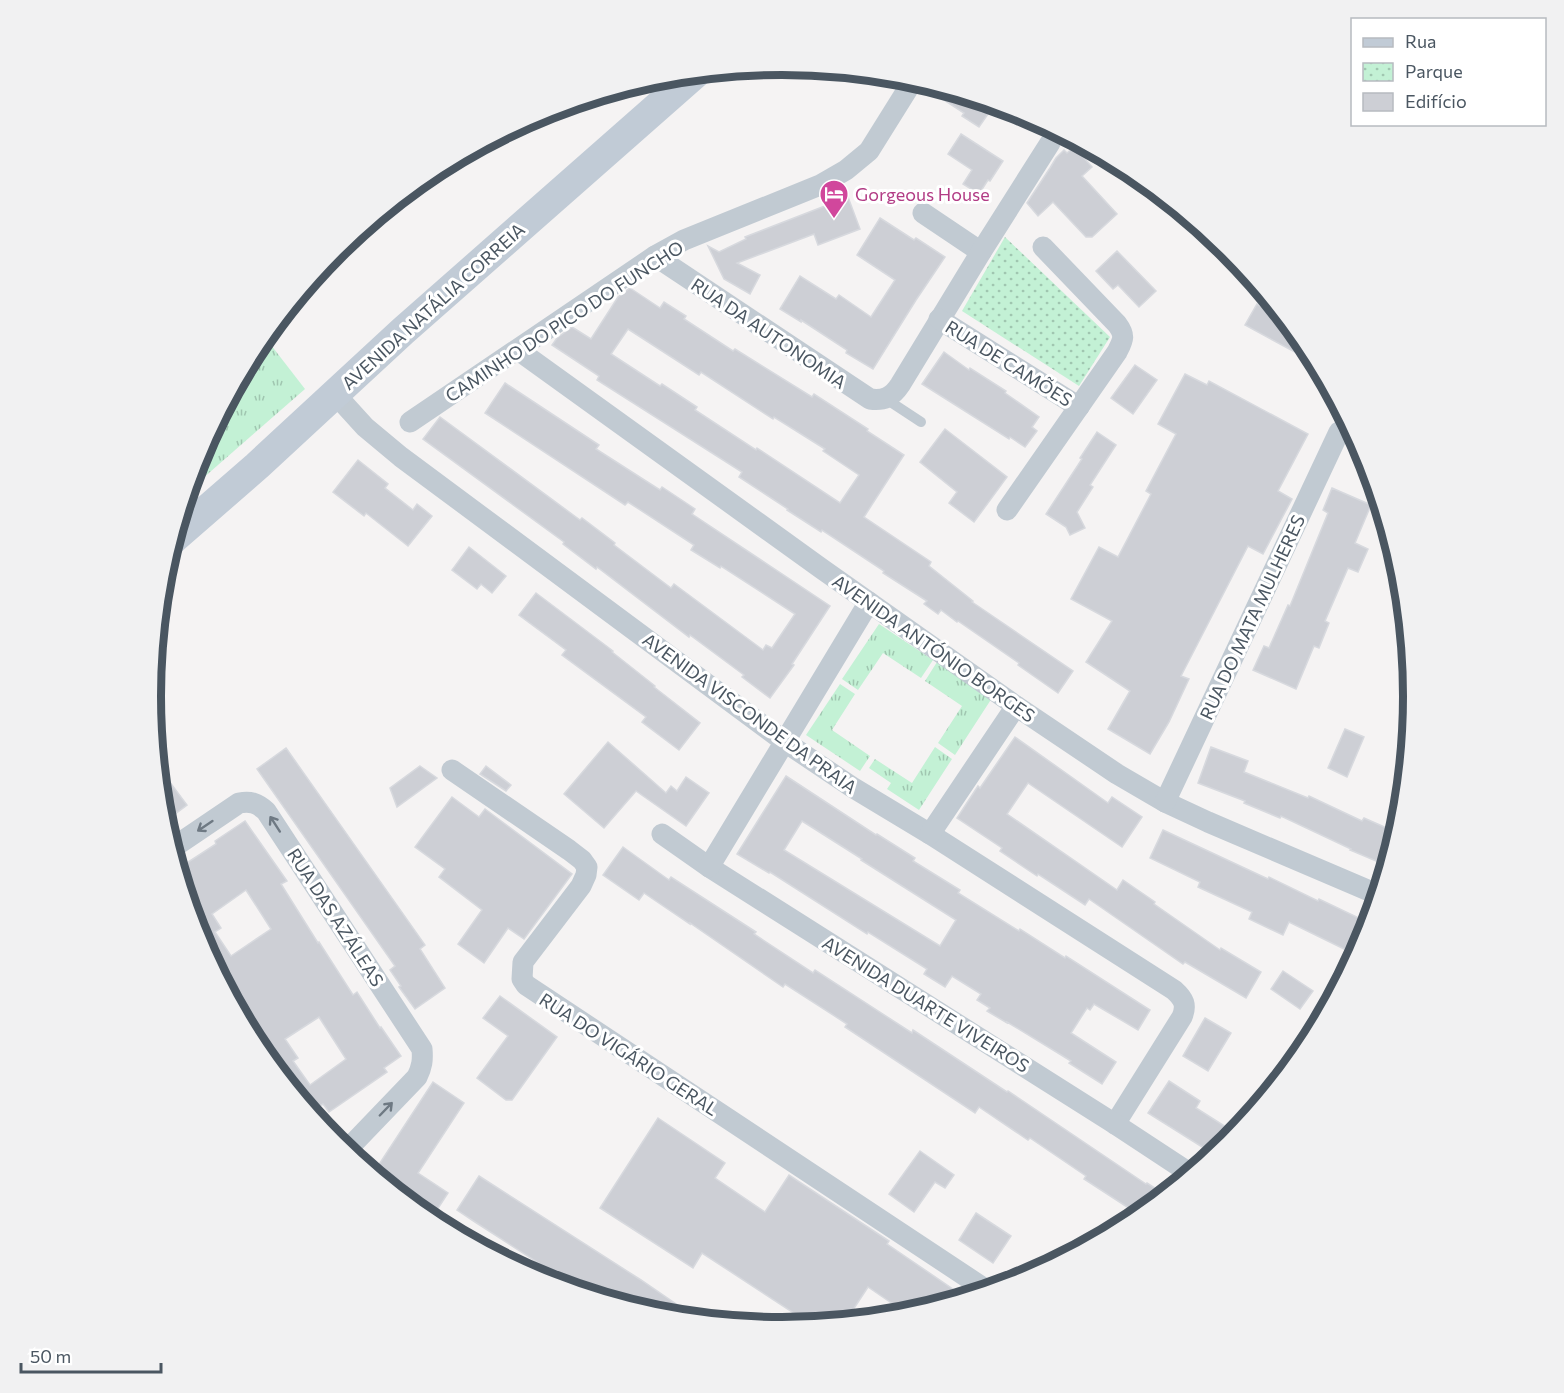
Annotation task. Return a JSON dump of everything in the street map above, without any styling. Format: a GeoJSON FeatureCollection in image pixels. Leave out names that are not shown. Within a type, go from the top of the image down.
{"type":"FeatureCollection","features":[{"type":"Feature","properties":{"kind":"street","name":"AVENIDA NATÁLIA CORREIA"},"geometry":{"type":"LineString","coordinates":[[184,530],[257,466],[403,331],[685,83]]}},
{"type":"Feature","properties":{"kind":"street","name":"CAMINHO DO PICO DO FUNCHO"},"geometry":{"type":"LineString","coordinates":[[410,422],[655,256],[684,240],[820,185],[846,170],[868,151],[908,88]]}},
{"type":"Feature","properties":{"kind":"street"},"geometry":{"type":"LineString","coordinates":[[886,399],[895,393],[1050,143]]}},
{"type":"Feature","properties":{"kind":"street"},"geometry":{"type":"LineString","coordinates":[[923,213],[981,252]]}},
{"type":"Feature","properties":{"kind":"street"},"geometry":{"type":"LineString","coordinates":[[1008,510],[1123,340],[1122,331],[1117,324],[1043,247]]}},
{"type":"Feature","properties":{"kind":"street","name":"RUA DA AUTONOMIA"},"geometry":{"type":"LineString","coordinates":[[655,256],[870,399],[886,399]]}},
{"type":"Feature","properties":{"kind":"street","name":"RUA DE CAMÕES"},"geometry":{"type":"LineString","coordinates":[[939,319],[1079,407]]}},
{"type":"Feature","properties":{"kind":"street","name":"AVENIDA ANTÓNIO BORGES"},"geometry":{"type":"LineString","coordinates":[[518,350],[869,602],[1117,774],[1165,802],[1208,822],[1372,892]]}},
{"type":"Feature","properties":{"kind":"street","name":"AVENIDA VISCONDE DA PRAIA"},"geometry":{"type":"LineString","coordinates":[[335,393],[365,427],[401,457],[785,741],[852,787],[930,834],[1182,997],[1185,1004],[1182,1017],[1115,1124]]}},
{"type":"Feature","properties":{"kind":"street","name":"RUA DO MATA MULHERES"},"geometry":{"type":"LineString","coordinates":[[1165,802],[1340,432]]}},
{"type":"Feature","properties":{"kind":"street"},"geometry":{"type":"LineString","coordinates":[[709,867],[869,602]]}},
{"type":"Feature","properties":{"kind":"street"},"geometry":{"type":"LineString","coordinates":[[930,834],[1016,706]]}},
{"type":"Feature","properties":{"kind":"street","name":"RUA DO VIGÁRIO GERAL"},"geometry":{"type":"LineString","coordinates":[[452,770],[569,850],[587,867],[581,886],[523,962],[522,979],[526,985],[980,1286]]}},
{"type":"Feature","properties":{"kind":"street","name":"RUA DAS AZÁLEAS"},"geometry":{"type":"LineString","coordinates":[[179,844],[239,803],[249,801],[266,811],[422,1049],[422,1067],[417,1077],[352,1145]]}},
{"type":"Feature","properties":{"kind":"street","name":"AVENIDA DUARTE VIVEIROS"},"geometry":{"type":"LineString","coordinates":[[662,834],[709,867],[1185,1170]]}},
{"type":"Feature","properties":{"kind":"lane"},"geometry":{"type":"LineString","coordinates":[[886,399],[921,422]]}},
{"type":"Feature","properties":{"kind":"green space"},"geometry":{"type":"Polygon","coordinates":[[[1005,237],[1110,337],[1079,386],[962,311],[1005,237]]]}},
{"type":"Feature","properties":{"kind":"green space"},"geometry":{"type":"Polygon","coordinates":[[[270,344],[305,389],[199,482],[225,422],[270,344]]]}},
{"type":"Feature","properties":{"kind":"green space"},"geometry":{"type":"Polygon","coordinates":[[[879,624],[933,660],[921,678],[883,653],[858,690],[842,679],[879,624]]]}},
{"type":"Feature","properties":{"kind":"green space"},"geometry":{"type":"Polygon","coordinates":[[[937,662],[992,698],[955,755],[938,743],[962,706],[925,681],[937,662]]]}},
{"type":"Feature","properties":{"kind":"green space"},"geometry":{"type":"Polygon","coordinates":[[[840,684],[855,694],[832,730],[870,756],[860,771],[806,735],[840,684]]]}},
{"type":"Feature","properties":{"kind":"green space"},"geometry":{"type":"Polygon","coordinates":[[[935,747],[952,759],[919,810],[887,789],[891,783],[869,768],[875,759],[912,783],[935,747]]]}},
{"type":"Feature","properties":{"kind":"building"},"geometry":{"type":"Polygon","coordinates":[[[935,94],[990,111],[979,127],[962,116],[964,113],[935,94]]]}},
{"type":"Feature","properties":{"kind":"building"},"geometry":{"type":"Polygon","coordinates":[[[961,134],[1003,161],[979,194],[963,184],[972,170],[948,154],[961,134]]]}},
{"type":"Feature","properties":{"kind":"building"},"geometry":{"type":"Polygon","coordinates":[[[1073,148],[1076,149],[1092,167],[1082,176],[1117,214],[1092,237],[1086,237],[1053,202],[1038,216],[1027,203],[1056,158],[1064,150],[1067,153],[1073,148]]]}},
{"type":"Feature","properties":{"kind":"building"},"geometry":{"type":"Polygon","coordinates":[[[848,197],[860,229],[818,245],[814,234],[737,263],[760,275],[750,294],[724,279],[708,246],[719,252],[746,239],[745,237],[848,197]]]}},
{"type":"Feature","properties":{"kind":"building"},"geometry":{"type":"Polygon","coordinates":[[[880,218],[945,257],[873,369],[846,353],[847,350],[801,320],[801,322],[780,309],[800,276],[836,299],[839,295],[871,317],[895,280],[857,255],[880,218]]]}},
{"type":"Feature","properties":{"kind":"building"},"geometry":{"type":"Polygon","coordinates":[[[1117,251],[1156,291],[1139,307],[1118,285],[1113,289],[1096,271],[1117,251]]]}},
{"type":"Feature","properties":{"kind":"building"},"geometry":{"type":"Polygon","coordinates":[[[630,288],[660,308],[664,302],[686,316],[684,319],[733,351],[735,349],[812,397],[814,394],[904,455],[864,517],[931,562],[929,566],[972,602],[1073,671],[1058,693],[958,621],[941,610],[938,614],[924,604],[927,601],[883,573],[884,571],[739,477],[742,472],[597,380],[599,376],[552,345],[557,338],[572,327],[591,339],[618,297],[630,288]],[[628,329],[611,354],[660,386],[662,384],[697,407],[695,410],[840,503],[859,475],[823,451],[825,449],[774,417],[773,419],[701,372],[699,375],[628,329]]]}},
{"type":"Feature","properties":{"kind":"building"},"geometry":{"type":"Polygon","coordinates":[[[1257,304],[1269,310],[1302,356],[1245,325],[1257,304]]]}},
{"type":"Feature","properties":{"kind":"building"},"geometry":{"type":"Polygon","coordinates":[[[944,352],[969,370],[970,368],[1006,391],[1005,393],[1039,417],[1032,427],[1037,431],[1025,447],[922,384],[944,352]]]}},
{"type":"Feature","properties":{"kind":"building"},"geometry":{"type":"Polygon","coordinates":[[[1135,365],[1157,380],[1133,414],[1111,398],[1135,365]]]}},
{"type":"Feature","properties":{"kind":"building"},"geometry":{"type":"Polygon","coordinates":[[[1185,374],[1207,385],[1209,381],[1308,434],[1278,491],[1292,499],[1263,554],[1248,546],[1181,676],[1189,679],[1169,722],[1150,754],[1108,729],[1130,691],[1086,662],[1112,621],[1071,599],[1099,547],[1118,557],[1151,494],[1146,491],[1176,434],[1158,424],[1185,374]]]}},
{"type":"Feature","properties":{"kind":"building"},"geometry":{"type":"Polygon","coordinates":[[[505,383],[599,445],[596,449],[660,490],[662,487],[695,509],[692,514],[830,606],[792,664],[794,665],[770,698],[742,677],[744,675],[690,635],[689,637],[597,567],[596,569],[563,544],[564,542],[423,439],[440,417],[580,520],[582,518],[671,588],[674,584],[763,650],[766,645],[772,648],[795,614],[721,566],[720,568],[691,550],[694,545],[628,502],[625,505],[485,413],[505,383]]]}},
{"type":"Feature","properties":{"kind":"building"},"geometry":{"type":"Polygon","coordinates":[[[945,429],[1007,477],[974,522],[949,503],[957,492],[920,462],[945,429]]]}},
{"type":"Feature","properties":{"kind":"building"},"geometry":{"type":"Polygon","coordinates":[[[1097,432],[1116,445],[1090,485],[1093,487],[1077,512],[1085,528],[1070,535],[1066,527],[1046,514],[1097,432]]]}},
{"type":"Feature","properties":{"kind":"building"},"geometry":{"type":"Polygon","coordinates":[[[358,460],[388,484],[385,488],[413,510],[417,504],[432,516],[408,546],[366,513],[364,516],[333,492],[358,460]]]}},
{"type":"Feature","properties":{"kind":"building"},"geometry":{"type":"Polygon","coordinates":[[[1332,488],[1371,505],[1355,543],[1368,549],[1358,572],[1348,568],[1325,621],[1329,623],[1319,648],[1314,646],[1296,689],[1253,670],[1264,646],[1269,648],[1288,605],[1290,606],[1328,513],[1323,510],[1332,488]]]}},
{"type":"Feature","properties":{"kind":"building"},"geometry":{"type":"Polygon","coordinates":[[[469,547],[506,576],[492,593],[481,584],[477,589],[452,570],[469,547]]]}},
{"type":"Feature","properties":{"kind":"building"},"geometry":{"type":"Polygon","coordinates":[[[536,593],[613,651],[700,723],[679,750],[642,722],[646,717],[562,655],[566,650],[519,615],[536,593]]]}},
{"type":"Feature","properties":{"kind":"building"},"geometry":{"type":"Polygon","coordinates":[[[1345,729],[1364,737],[1347,777],[1328,768],[1345,729]]]}},
{"type":"Feature","properties":{"kind":"building"},"geometry":{"type":"Polygon","coordinates":[[[1015,737],[1108,803],[1112,797],[1142,817],[1122,847],[1028,783],[1007,814],[1117,890],[1123,880],[1220,950],[1221,948],[1261,972],[1246,998],[1185,962],[1183,964],[1089,899],[1085,905],[1038,874],[1037,876],[1000,851],[1002,848],[957,818],[1015,737]]]}},
{"type":"Feature","properties":{"kind":"building"},"geometry":{"type":"Polygon","coordinates":[[[608,742],[666,793],[671,786],[677,791],[686,777],[709,793],[686,826],[636,791],[604,828],[564,794],[608,742]]]}},
{"type":"Feature","properties":{"kind":"building"},"geometry":{"type":"Polygon","coordinates":[[[1211,747],[1248,761],[1244,772],[1308,798],[1309,796],[1362,821],[1364,818],[1389,829],[1380,863],[1281,816],[1280,818],[1244,803],[1245,801],[1198,783],[1211,747]]]}},
{"type":"Feature","properties":{"kind":"building"},"geometry":{"type":"Polygon","coordinates":[[[286,748],[425,945],[420,949],[445,988],[415,1009],[390,970],[395,966],[257,769],[286,748]]]}},
{"type":"Feature","properties":{"kind":"building"},"geometry":{"type":"Polygon","coordinates":[[[420,766],[437,778],[397,807],[390,788],[420,766]]]}},
{"type":"Feature","properties":{"kind":"building"},"geometry":{"type":"Polygon","coordinates":[[[486,766],[511,785],[506,791],[480,774],[486,766]]]}},
{"type":"Feature","properties":{"kind":"building"},"geometry":{"type":"Polygon","coordinates":[[[786,776],[915,858],[913,861],[960,890],[958,893],[1065,958],[1066,956],[1150,1010],[1138,1030],[1094,1004],[1090,1010],[1087,1008],[1071,1033],[1116,1062],[1102,1084],[1069,1063],[1071,1061],[987,1011],[990,1008],[977,1000],[981,994],[952,976],[945,987],[924,974],[927,969],[737,854],[786,776]],[[802,821],[784,850],[940,946],[956,920],[802,821]]]}},
{"type":"Feature","properties":{"kind":"building"},"geometry":{"type":"Polygon","coordinates":[[[166,777],[187,805],[172,816],[166,777]]]}},
{"type":"Feature","properties":{"kind":"building"},"geometry":{"type":"Polygon","coordinates":[[[452,797],[479,817],[485,809],[572,874],[524,939],[508,928],[484,963],[458,944],[482,910],[439,877],[445,869],[415,847],[452,797]]]}},
{"type":"Feature","properties":{"kind":"building"},"geometry":{"type":"Polygon","coordinates":[[[245,821],[287,881],[281,884],[318,943],[353,995],[357,992],[401,1056],[384,1068],[387,1072],[329,1112],[323,1104],[317,1108],[315,1106],[265,1042],[225,971],[208,934],[193,896],[184,865],[216,844],[215,841],[245,821]],[[246,890],[212,914],[221,928],[215,932],[231,956],[271,929],[246,890]],[[319,1017],[285,1039],[298,1058],[293,1061],[310,1085],[346,1059],[319,1017]]]}},
{"type":"Feature","properties":{"kind":"building"},"geometry":{"type":"Polygon","coordinates":[[[1163,830],[1361,919],[1346,950],[1289,922],[1283,935],[1249,919],[1252,912],[1198,887],[1200,882],[1150,858],[1163,830]]]}},
{"type":"Feature","properties":{"kind":"building"},"geometry":{"type":"Polygon","coordinates":[[[623,847],[669,880],[671,877],[756,932],[754,934],[813,973],[815,970],[912,1033],[913,1030],[1159,1191],[1132,1210],[1084,1179],[1086,1176],[1030,1138],[1028,1140],[979,1107],[975,1113],[845,1027],[847,1024],[785,984],[783,987],[644,893],[639,900],[603,875],[623,847]]]}},
{"type":"Feature","properties":{"kind":"building"},"geometry":{"type":"Polygon","coordinates":[[[1283,971],[1313,991],[1300,1009],[1271,989],[1283,971]]]}},
{"type":"Feature","properties":{"kind":"building"},"geometry":{"type":"Polygon","coordinates":[[[500,996],[557,1037],[512,1100],[506,1100],[477,1078],[508,1036],[483,1018],[500,996]]]}},
{"type":"Feature","properties":{"kind":"building"},"geometry":{"type":"Polygon","coordinates":[[[1205,1018],[1231,1033],[1208,1071],[1183,1056],[1205,1018]]]}},
{"type":"Feature","properties":{"kind":"building"},"geometry":{"type":"Polygon","coordinates":[[[1169,1081],[1200,1101],[1196,1108],[1228,1128],[1207,1150],[1148,1113],[1169,1081]]]}},
{"type":"Feature","properties":{"kind":"building"},"geometry":{"type":"Polygon","coordinates":[[[433,1082],[464,1103],[418,1173],[448,1193],[436,1212],[423,1203],[425,1201],[377,1168],[433,1082]]]}},
{"type":"Feature","properties":{"kind":"building"},"geometry":{"type":"Polygon","coordinates":[[[658,1118],[725,1163],[715,1178],[765,1212],[789,1175],[889,1241],[887,1244],[958,1292],[897,1307],[868,1287],[850,1314],[801,1318],[702,1253],[693,1268],[600,1208],[658,1118]]]}},
{"type":"Feature","properties":{"kind":"building"},"geometry":{"type":"Polygon","coordinates":[[[920,1151],[954,1175],[945,1188],[935,1182],[914,1212],[889,1194],[920,1151]]]}},
{"type":"Feature","properties":{"kind":"building"},"geometry":{"type":"Polygon","coordinates":[[[479,1176],[685,1310],[621,1297],[560,1277],[457,1210],[479,1176]]]}},
{"type":"Feature","properties":{"kind":"building"},"geometry":{"type":"Polygon","coordinates":[[[976,1213],[1011,1236],[993,1263],[959,1240],[976,1213]]]}},
{"type":"Feature","properties":{"kind":"place","name":"Gorgeous House"},"geometry":{"type":"Point","coordinates":[834,220]}}]}
